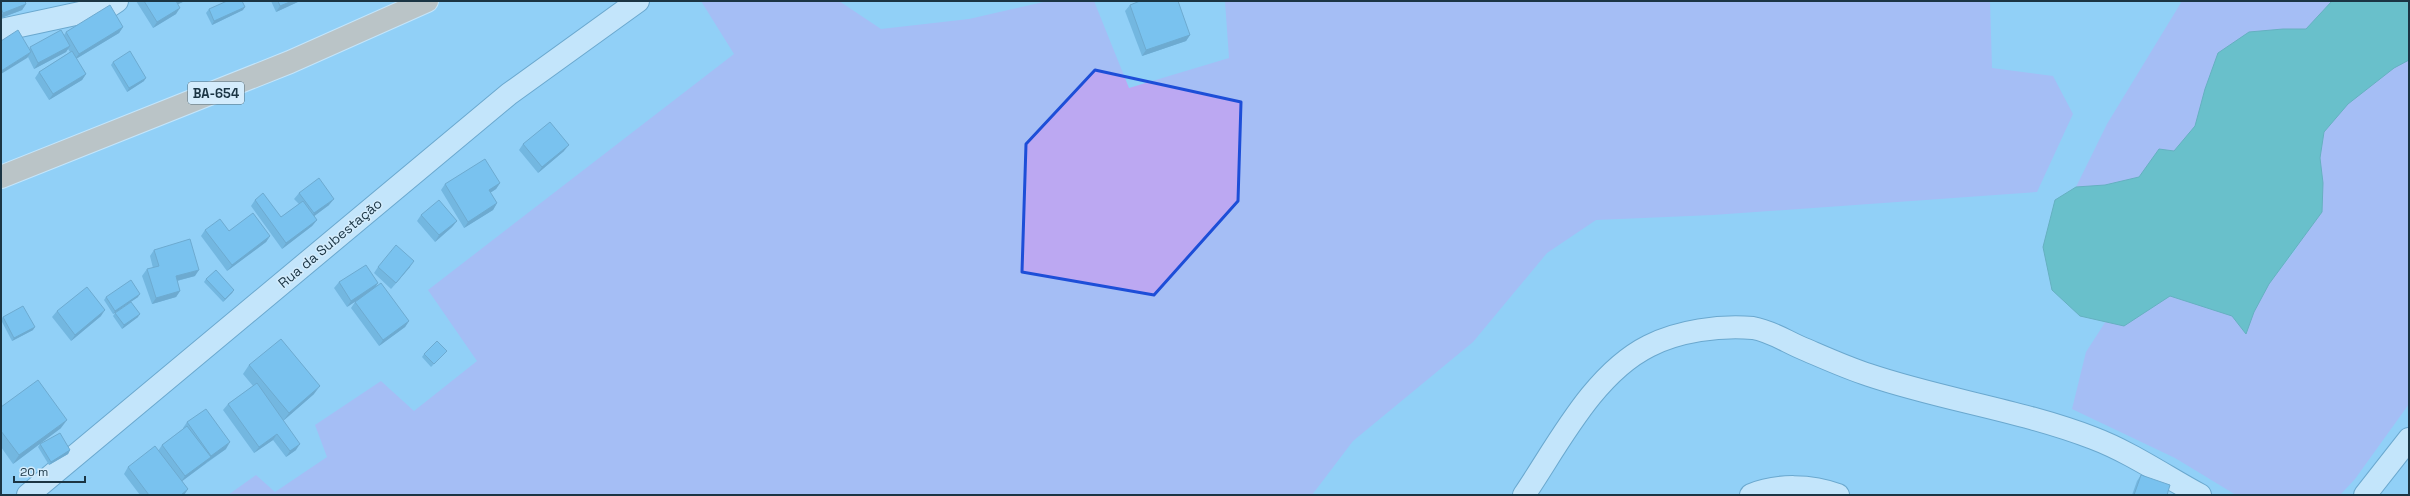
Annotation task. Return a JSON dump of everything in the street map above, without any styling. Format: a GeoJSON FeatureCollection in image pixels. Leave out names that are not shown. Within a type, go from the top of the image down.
{"type":"FeatureCollection","features":[{"type":"Feature","properties":{"kind":"main road","name":"BA-654"},"geometry":{"type":"LineString","coordinates":[[1,177],[290,62],[427,1]]}},
{"type":"Feature","properties":{"kind":"street"},"geometry":{"type":"LineString","coordinates":[[1,30],[108,6],[116,1]]}},
{"type":"Feature","properties":{"kind":"street","name":"Rua da Subestação"},"geometry":{"type":"LineString","coordinates":[[28,495],[509,94],[638,1]]}},
{"type":"Feature","properties":{"kind":"street"},"geometry":{"type":"LineString","coordinates":[[1524,495],[1594,392],[1625,362],[1649,346],[1677,336],[1703,330],[1754,328],[1828,359],[1896,384],[2018,414],[2093,438],[2129,454],[2200,495]]}},
{"type":"Feature","properties":{"kind":"street"},"geometry":{"type":"LineString","coordinates":[[2365,495],[2409,439]]}},
{"type":"Feature","properties":{"kind":"street"},"geometry":{"type":"LineString","coordinates":[[1751,495],[1765,489],[1789,488],[1825,490],[1838,495]]}},
{"type":"Feature","properties":{"kind":"highlighted area"},"geometry":{"type":"Polygon","coordinates":[[[1095,70],[1241,102],[1238,201],[1154,295],[1022,272],[1026,144],[1095,70]]]}},
{"type":"Feature","properties":{"kind":"shaded area"},"geometry":{"type":"Polygon","coordinates":[[[701,1],[839,1],[881,29],[969,19],[1048,1],[1094,1],[1129,88],[1229,58],[1225,1],[1990,1],[1992,68],[2053,76],[2073,114],[2037,192],[1713,215],[1596,220],[1547,253],[1473,342],[1353,441],[1312,495],[228,495],[256,475],[275,492],[327,457],[315,425],[381,381],[414,411],[477,361],[428,290],[734,54],[701,1]]]}},
{"type":"Feature","properties":{"kind":"shaded area"},"geometry":{"type":"Polygon","coordinates":[[[2182,1],[2332,1],[2306,29],[2283,29],[2218,53],[2205,89],[2195,126],[2174,151],[2159,149],[2139,177],[2105,185],[2076,187],[2107,124],[2182,1]]]}},
{"type":"Feature","properties":{"kind":"shaded area"},"geometry":{"type":"Polygon","coordinates":[[[2332,1],[2409,1],[2409,60],[2394,68],[2348,104],[2324,132],[2320,158],[2323,183],[2322,212],[2269,284],[2254,312],[2246,334],[2232,316],[2170,296],[2124,326],[2080,316],[2052,290],[2043,247],[2055,200],[2076,187],[2105,185],[2139,177],[2159,149],[2174,151],[2195,126],[2205,89],[2218,53],[2249,32],[2283,29],[2306,29],[2332,1]]]}},
{"type":"Feature","properties":{"kind":"shaded area"},"geometry":{"type":"Polygon","coordinates":[[[2409,60],[2409,404],[2355,479],[2340,495],[2236,495],[2175,458],[2072,409],[2086,352],[2106,321],[2124,326],[2170,296],[2232,316],[2246,333],[2254,312],[2269,284],[2296,249],[2323,183],[2320,158],[2324,132],[2348,104],[2394,68],[2409,60]]]}},
{"type":"Feature","properties":{"kind":"building"},"geometry":{"type":"Polygon","coordinates":[[[1,1],[25,1],[26,4],[3,13],[1,1]]]}},
{"type":"Feature","properties":{"kind":"building"},"geometry":{"type":"Polygon","coordinates":[[[144,1],[176,1],[180,8],[157,22],[144,1]]]}},
{"type":"Feature","properties":{"kind":"building"},"geometry":{"type":"Polygon","coordinates":[[[227,1],[242,1],[245,7],[214,21],[209,9],[227,1]]]}},
{"type":"Feature","properties":{"kind":"building"},"geometry":{"type":"Polygon","coordinates":[[[278,1],[292,1],[280,6],[278,1]]]}},
{"type":"Feature","properties":{"kind":"building"},"geometry":{"type":"Polygon","coordinates":[[[1140,1],[1178,1],[1190,35],[1146,50],[1130,5],[1140,1]]]}},
{"type":"Feature","properties":{"kind":"building"},"geometry":{"type":"Polygon","coordinates":[[[110,5],[123,27],[79,54],[66,32],[110,5]]]}},
{"type":"Feature","properties":{"kind":"building"},"geometry":{"type":"Polygon","coordinates":[[[18,30],[31,52],[1,71],[1,41],[18,30]]]}},
{"type":"Feature","properties":{"kind":"building"},"geometry":{"type":"Polygon","coordinates":[[[61,30],[70,46],[38,63],[30,47],[61,30]]]}},
{"type":"Feature","properties":{"kind":"building"},"geometry":{"type":"Polygon","coordinates":[[[72,51],[86,74],[53,94],[39,72],[72,51]]]}},
{"type":"Feature","properties":{"kind":"building"},"geometry":{"type":"Polygon","coordinates":[[[130,51],[146,78],[129,88],[113,62],[130,51]]]}},
{"type":"Feature","properties":{"kind":"building"},"geometry":{"type":"Polygon","coordinates":[[[550,122],[569,145],[542,167],[523,144],[550,122]]]}},
{"type":"Feature","properties":{"kind":"building"},"geometry":{"type":"Polygon","coordinates":[[[485,159],[500,183],[489,190],[497,203],[468,222],[445,184],[485,159]]]}},
{"type":"Feature","properties":{"kind":"building"},"geometry":{"type":"Polygon","coordinates":[[[319,178],[334,199],[314,213],[299,193],[319,178]]]}},
{"type":"Feature","properties":{"kind":"building"},"geometry":{"type":"Polygon","coordinates":[[[263,193],[281,217],[303,201],[317,220],[286,243],[255,200],[263,193]]]}},
{"type":"Feature","properties":{"kind":"building"},"geometry":{"type":"Polygon","coordinates":[[[439,200],[457,221],[439,235],[421,215],[439,200]]]}},
{"type":"Feature","properties":{"kind":"building"},"geometry":{"type":"Polygon","coordinates":[[[253,213],[270,236],[232,265],[205,230],[220,219],[229,231],[253,213]]]}},
{"type":"Feature","properties":{"kind":"building"},"geometry":{"type":"Polygon","coordinates":[[[190,239],[199,270],[176,276],[180,291],[156,298],[147,269],[159,266],[154,250],[190,239]]]}},
{"type":"Feature","properties":{"kind":"building"},"geometry":{"type":"Polygon","coordinates":[[[396,245],[414,261],[396,283],[378,267],[396,245]]]}},
{"type":"Feature","properties":{"kind":"building"},"geometry":{"type":"Polygon","coordinates":[[[366,265],[378,283],[351,301],[339,282],[366,265]]]}},
{"type":"Feature","properties":{"kind":"building"},"geometry":{"type":"Polygon","coordinates":[[[216,270],[234,290],[225,299],[206,279],[216,270]]]}},
{"type":"Feature","properties":{"kind":"building"},"geometry":{"type":"Polygon","coordinates":[[[131,280],[140,294],[115,311],[106,297],[131,280]]]}},
{"type":"Feature","properties":{"kind":"building"},"geometry":{"type":"Polygon","coordinates":[[[381,283],[409,321],[383,340],[355,302],[381,283]]]}},
{"type":"Feature","properties":{"kind":"building"},"geometry":{"type":"Polygon","coordinates":[[[87,287],[105,310],[75,335],[57,311],[87,287]]]}},
{"type":"Feature","properties":{"kind":"building"},"geometry":{"type":"Polygon","coordinates":[[[131,302],[140,314],[124,325],[115,313],[131,302]]]}},
{"type":"Feature","properties":{"kind":"building"},"geometry":{"type":"Polygon","coordinates":[[[23,306],[35,327],[14,338],[3,317],[23,306]]]}},
{"type":"Feature","properties":{"kind":"building"},"geometry":{"type":"Polygon","coordinates":[[[281,339],[320,386],[289,413],[249,365],[281,339]]]}},
{"type":"Feature","properties":{"kind":"building"},"geometry":{"type":"Polygon","coordinates":[[[437,341],[447,351],[434,364],[424,354],[437,341]]]}},
{"type":"Feature","properties":{"kind":"building"},"geometry":{"type":"Polygon","coordinates":[[[38,380],[67,420],[19,455],[1,431],[1,407],[38,380]]]}},
{"type":"Feature","properties":{"kind":"building"},"geometry":{"type":"Polygon","coordinates":[[[257,383],[300,444],[290,451],[277,434],[259,447],[228,404],[257,383]]]}},
{"type":"Feature","properties":{"kind":"building"},"geometry":{"type":"Polygon","coordinates":[[[206,409],[230,442],[211,456],[187,422],[206,409]]]}},
{"type":"Feature","properties":{"kind":"building"},"geometry":{"type":"Polygon","coordinates":[[[187,426],[211,457],[185,476],[162,445],[187,426]]]}},
{"type":"Feature","properties":{"kind":"building"},"geometry":{"type":"Polygon","coordinates":[[[60,433],[70,450],[51,462],[40,444],[60,433]]]}},
{"type":"Feature","properties":{"kind":"building"},"geometry":{"type":"Polygon","coordinates":[[[155,446],[188,489],[181,495],[149,495],[128,467],[155,446]]]}},
{"type":"Feature","properties":{"kind":"building"},"geometry":{"type":"Polygon","coordinates":[[[2141,475],[2170,485],[2167,495],[2134,495],[2141,475]]]}}]}
